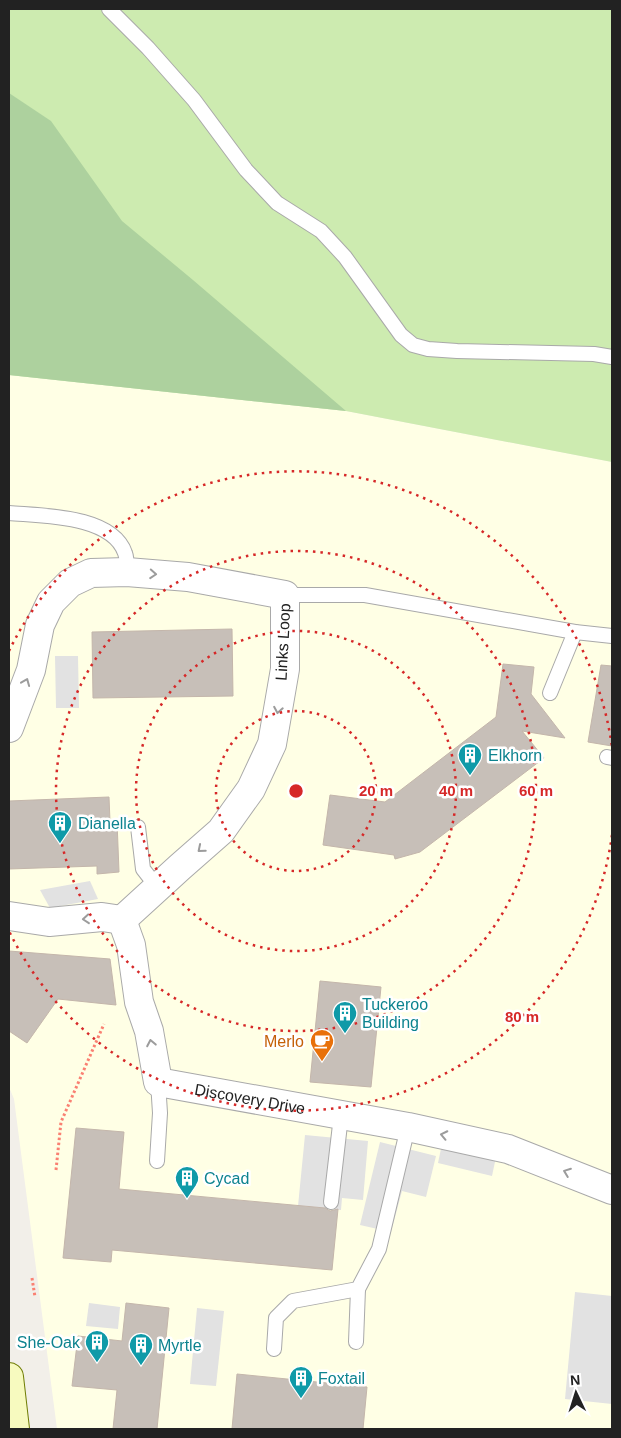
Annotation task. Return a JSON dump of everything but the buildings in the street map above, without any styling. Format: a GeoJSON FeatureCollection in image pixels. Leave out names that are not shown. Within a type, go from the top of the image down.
{"type":"FeatureCollection","features":[{"type":"Feature","properties":{"kind":"street","name":"Links Loop"},"geometry":{"type":"LineString","coordinates":[[9,728],[31,670],[40,625],[51,602],[70,583],[91,573],[127,572],[188,577],[286,595],[285,669],[272,744],[251,789],[221,832],[122,920]]}},
{"type":"Feature","properties":{"kind":"street"},"geometry":{"type":"LineString","coordinates":[[9,916],[49,922],[102,917],[122,920],[131,945],[139,1002],[149,1031],[158,1082]]}},
{"type":"Feature","properties":{"kind":"street","name":"Discovery Drive"},"geometry":{"type":"LineString","coordinates":[[158,1082],[408,1128],[508,1149],[612,1190]]}},
{"type":"Feature","properties":{"kind":"street"},"geometry":{"type":"LineString","coordinates":[[9,1378],[15,1429]]}},
{"type":"Feature","properties":{"kind":"lane"},"geometry":{"type":"LineString","coordinates":[[109,9],[148,48],[187,92],[246,170],[267,192],[278,203],[321,231],[345,256],[401,335],[413,345],[428,349],[457,351],[594,354],[612,357]]}},
{"type":"Feature","properties":{"kind":"lane"},"geometry":{"type":"LineString","coordinates":[[9,513],[69,519],[94,524],[112,534],[126,553],[127,572]]}},
{"type":"Feature","properties":{"kind":"lane"},"geometry":{"type":"LineString","coordinates":[[286,595],[365,595],[575,632],[612,636]]}},
{"type":"Feature","properties":{"kind":"lane"},"geometry":{"type":"LineString","coordinates":[[550,693],[575,632]]}},
{"type":"Feature","properties":{"kind":"lane"},"geometry":{"type":"LineString","coordinates":[[138,827],[143,869],[157,887]]}},
{"type":"Feature","properties":{"kind":"lane"},"geometry":{"type":"LineString","coordinates":[[157,1160],[160,1113],[158,1082]]}},
{"type":"Feature","properties":{"kind":"lane"},"geometry":{"type":"LineString","coordinates":[[331,1202],[341,1116]]}},
{"type":"Feature","properties":{"kind":"lane"},"geometry":{"type":"LineString","coordinates":[[356,1342],[358,1289],[380,1249],[408,1128]]}},
{"type":"Feature","properties":{"kind":"lane"},"geometry":{"type":"LineString","coordinates":[[274,1349],[276,1318],[292,1301],[358,1289]]}},
{"type":"Feature","properties":{"kind":"path"},"geometry":{"type":"LineString","coordinates":[[56,1170],[61,1122],[104,1024]]}},
{"type":"Feature","properties":{"kind":"path"},"geometry":{"type":"LineString","coordinates":[[32,1278],[34,1297]]}},
{"type":"Feature","properties":{"kind":"shaded area"},"geometry":{"type":"Polygon","coordinates":[[[9,375],[346,411],[612,462],[612,1429],[57,1429],[14,1099],[9,1087],[9,375]]]}},
{"type":"Feature","properties":{"kind":"shaded area"},"geometry":{"type":"Polygon","coordinates":[[[55,656],[78,656],[79,708],[56,708],[55,656]]]}},
{"type":"Feature","properties":{"kind":"shaded area"},"geometry":{"type":"Polygon","coordinates":[[[90,881],[98,899],[50,908],[40,890],[90,881]]]}},
{"type":"Feature","properties":{"kind":"shaded area"},"geometry":{"type":"Polygon","coordinates":[[[305,1135],[368,1141],[363,1200],[342,1198],[341,1210],[298,1206],[305,1135]]]}},
{"type":"Feature","properties":{"kind":"shaded area"},"geometry":{"type":"Polygon","coordinates":[[[380,1142],[436,1156],[426,1197],[402,1191],[391,1232],[360,1225],[380,1142]]]}},
{"type":"Feature","properties":{"kind":"shaded area"},"geometry":{"type":"Polygon","coordinates":[[[442,1144],[496,1157],[492,1176],[438,1163],[442,1144]]]}},
{"type":"Feature","properties":{"kind":"shaded area"},"geometry":{"type":"Polygon","coordinates":[[[575,1292],[612,1296],[612,1404],[565,1399],[575,1292]]]}},
{"type":"Feature","properties":{"kind":"shaded area"},"geometry":{"type":"Polygon","coordinates":[[[89,1303],[120,1307],[118,1329],[86,1326],[89,1303]]]}},
{"type":"Feature","properties":{"kind":"shaded area"},"geometry":{"type":"Polygon","coordinates":[[[197,1308],[224,1311],[216,1386],[190,1384],[197,1308]]]}},
{"type":"Feature","properties":{"kind":"green space"},"geometry":{"type":"Polygon","coordinates":[[[9,9],[612,9],[612,462],[346,411],[9,375],[9,9]]]}},
{"type":"Feature","properties":{"kind":"green space"},"geometry":{"type":"Polygon","coordinates":[[[9,93],[51,121],[122,221],[346,411],[9,375],[9,93]]]}},
{"type":"Feature","properties":{"kind":"place","name":"Elkhorn"},"geometry":{"type":"Point","coordinates":[470,776]}},
{"type":"Feature","properties":{"kind":"place","name":"Dianella"},"geometry":{"type":"Point","coordinates":[60,844]}},
{"type":"Feature","properties":{"kind":"place","name":"Tuckeroo Building"},"geometry":{"type":"Point","coordinates":[345,1034]}},
{"type":"Feature","properties":{"kind":"place","name":"Merlo"},"geometry":{"type":"Point","coordinates":[322,1062]}},
{"type":"Feature","properties":{"kind":"place","name":"Cycad"},"geometry":{"type":"Point","coordinates":[187,1199]}},
{"type":"Feature","properties":{"kind":"place","name":"She-Oak"},"geometry":{"type":"Point","coordinates":[97,1363]}},
{"type":"Feature","properties":{"kind":"place","name":"Myrtle"},"geometry":{"type":"Point","coordinates":[141,1366]}},
{"type":"Feature","properties":{"kind":"place","name":"Foxtail"},"geometry":{"type":"Point","coordinates":[301,1399]}}]}
